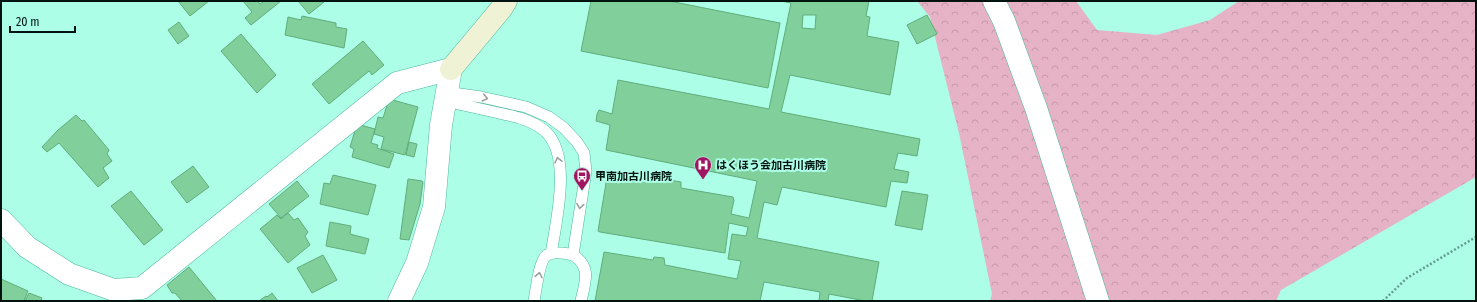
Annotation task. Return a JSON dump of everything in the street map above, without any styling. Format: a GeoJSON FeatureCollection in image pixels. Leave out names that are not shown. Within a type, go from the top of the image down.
{"type":"FeatureCollection","features":[{"type":"Feature","properties":{"kind":"street"},"geometry":{"type":"LineString","coordinates":[[399,301],[417,263],[434,207],[441,125],[450,69],[501,9],[506,1]]}},
{"type":"Feature","properties":{"kind":"street"},"geometry":{"type":"LineString","coordinates":[[994,1],[1004,21],[1036,108],[1098,301]]}},
{"type":"Feature","properties":{"kind":"street"},"geometry":{"type":"LineString","coordinates":[[1,220],[27,247],[69,274],[114,290],[142,288],[397,83],[450,69]]}},
{"type":"Feature","properties":{"kind":"lane"},"geometry":{"type":"LineString","coordinates":[[446,97],[481,96],[526,107],[549,116],[564,128],[577,142],[584,153],[586,170],[572,255]]}},
{"type":"Feature","properties":{"kind":"lane"},"geometry":{"type":"LineString","coordinates":[[446,97],[522,119],[538,126],[547,133],[554,142],[560,163],[561,175],[551,254]]}},
{"type":"Feature","properties":{"kind":"lane"},"geometry":{"type":"LineString","coordinates":[[534,301],[542,261],[546,255],[562,253],[572,255],[580,259],[585,269],[586,279],[581,301]]}},
{"type":"Feature","properties":{"kind":"path"},"geometry":{"type":"LineString","coordinates":[[1383,301],[1407,278],[1476,237]]}},
{"type":"Feature","properties":{"kind":"green space"},"geometry":{"type":"Polygon","coordinates":[[[917,1],[1076,1],[1097,30],[1157,35],[1210,20],[1239,1],[1476,1],[1476,177],[1281,290],[1276,301],[990,301],[992,294],[959,133],[930,17],[917,1]]]}},
{"type":"Feature","properties":{"kind":"building"},"geometry":{"type":"Polygon","coordinates":[[[178,1],[209,1],[190,16],[178,1]]]}},
{"type":"Feature","properties":{"kind":"building"},"geometry":{"type":"Polygon","coordinates":[[[243,1],[258,1],[260,4],[264,1],[281,1],[251,25],[245,18],[252,12],[243,1]]]}},
{"type":"Feature","properties":{"kind":"building"},"geometry":{"type":"Polygon","coordinates":[[[298,1],[323,1],[324,2],[309,14],[298,1]]]}},
{"type":"Feature","properties":{"kind":"building"},"geometry":{"type":"Polygon","coordinates":[[[591,1],[669,1],[780,23],[768,88],[581,51],[591,1]]]}},
{"type":"Feature","properties":{"kind":"building"},"geometry":{"type":"Polygon","coordinates":[[[781,1],[869,1],[866,16],[870,17],[867,36],[899,42],[890,95],[790,75],[781,112],[920,139],[917,156],[898,153],[894,169],[909,172],[907,183],[891,181],[886,207],[782,187],[777,205],[764,202],[757,238],[879,262],[872,301],[829,294],[828,301],[819,301],[820,292],[764,282],[760,301],[595,301],[604,252],[653,260],[654,257],[664,258],[665,265],[737,279],[741,261],[728,259],[732,234],[746,236],[748,227],[729,223],[725,253],[598,231],[608,171],[610,170],[681,182],[681,188],[733,197],[734,200],[731,214],[749,218],[757,181],[606,150],[610,125],[596,121],[597,114],[599,110],[612,114],[618,80],[769,109],[791,3],[781,1]],[[803,15],[802,28],[815,29],[816,15],[803,15]]]}},
{"type":"Feature","properties":{"kind":"building"},"geometry":{"type":"Polygon","coordinates":[[[927,15],[937,34],[917,44],[907,25],[927,15]]]}},
{"type":"Feature","properties":{"kind":"building"},"geometry":{"type":"Polygon","coordinates":[[[302,16],[336,23],[336,27],[347,29],[344,48],[285,35],[288,17],[301,20],[302,16]]]}},
{"type":"Feature","properties":{"kind":"building"},"geometry":{"type":"Polygon","coordinates":[[[179,22],[189,36],[178,44],[168,30],[179,22]]]}},
{"type":"Feature","properties":{"kind":"building"},"geometry":{"type":"Polygon","coordinates":[[[241,34],[276,75],[257,93],[221,51],[241,34]]]}},
{"type":"Feature","properties":{"kind":"building"},"geometry":{"type":"Polygon","coordinates":[[[363,41],[384,65],[372,75],[369,71],[329,104],[312,84],[363,41]]]}},
{"type":"Feature","properties":{"kind":"building"},"geometry":{"type":"Polygon","coordinates":[[[389,99],[418,107],[405,155],[381,149],[384,137],[374,134],[378,117],[383,118],[389,99]]]}},
{"type":"Feature","properties":{"kind":"building"},"geometry":{"type":"Polygon","coordinates":[[[76,115],[82,121],[84,120],[109,150],[107,154],[112,161],[103,168],[109,178],[98,187],[59,143],[47,152],[42,147],[58,130],[76,115]]]}},
{"type":"Feature","properties":{"kind":"building"},"geometry":{"type":"Polygon","coordinates":[[[357,124],[375,129],[371,143],[378,145],[377,148],[394,154],[389,168],[352,157],[354,149],[350,147],[357,124]]]}},
{"type":"Feature","properties":{"kind":"building"},"geometry":{"type":"Polygon","coordinates":[[[409,142],[417,144],[414,157],[406,155],[409,142]]]}},
{"type":"Feature","properties":{"kind":"building"},"geometry":{"type":"Polygon","coordinates":[[[193,166],[209,187],[187,203],[171,182],[193,166]]]}},
{"type":"Feature","properties":{"kind":"building"},"geometry":{"type":"Polygon","coordinates":[[[333,175],[376,185],[368,215],[320,204],[324,183],[330,184],[333,175]]]}},
{"type":"Feature","properties":{"kind":"building"},"geometry":{"type":"Polygon","coordinates":[[[408,179],[423,182],[420,204],[409,240],[400,239],[408,179]]]}},
{"type":"Feature","properties":{"kind":"building"},"geometry":{"type":"Polygon","coordinates":[[[297,181],[309,196],[281,218],[269,204],[297,181]]]}},
{"type":"Feature","properties":{"kind":"building"},"geometry":{"type":"Polygon","coordinates":[[[131,191],[163,230],[144,245],[111,206],[131,191]]]}},
{"type":"Feature","properties":{"kind":"building"},"geometry":{"type":"Polygon","coordinates":[[[902,191],[928,195],[922,230],[895,225],[902,191]]]}},
{"type":"Feature","properties":{"kind":"building"},"geometry":{"type":"Polygon","coordinates":[[[288,213],[294,220],[298,218],[308,232],[305,236],[310,245],[288,263],[260,229],[277,215],[281,219],[288,213]]]}},
{"type":"Feature","properties":{"kind":"building"},"geometry":{"type":"Polygon","coordinates":[[[330,222],[351,226],[350,234],[369,239],[365,254],[326,246],[330,222]]]}},
{"type":"Feature","properties":{"kind":"building"},"geometry":{"type":"Polygon","coordinates":[[[323,255],[337,280],[312,293],[297,268],[323,255]]]}},
{"type":"Feature","properties":{"kind":"building"},"geometry":{"type":"Polygon","coordinates":[[[189,267],[217,301],[182,301],[175,293],[172,293],[167,285],[189,267]]]}},
{"type":"Feature","properties":{"kind":"building"},"geometry":{"type":"Polygon","coordinates":[[[1,279],[28,291],[24,301],[1,301],[1,279]]]}},
{"type":"Feature","properties":{"kind":"building"},"geometry":{"type":"Polygon","coordinates":[[[29,293],[42,298],[41,301],[25,301],[29,293]]]}},
{"type":"Feature","properties":{"kind":"building"},"geometry":{"type":"Polygon","coordinates":[[[272,293],[278,301],[259,301],[266,296],[267,297],[272,293]]]}},
{"type":"Feature","properties":{"kind":"place","name":"はくほう会加古川病院"},"geometry":{"type":"Point","coordinates":[703,180]}},
{"type":"Feature","properties":{"kind":"place","name":"甲南加古川病院"},"geometry":{"type":"Point","coordinates":[582,191]}}]}
